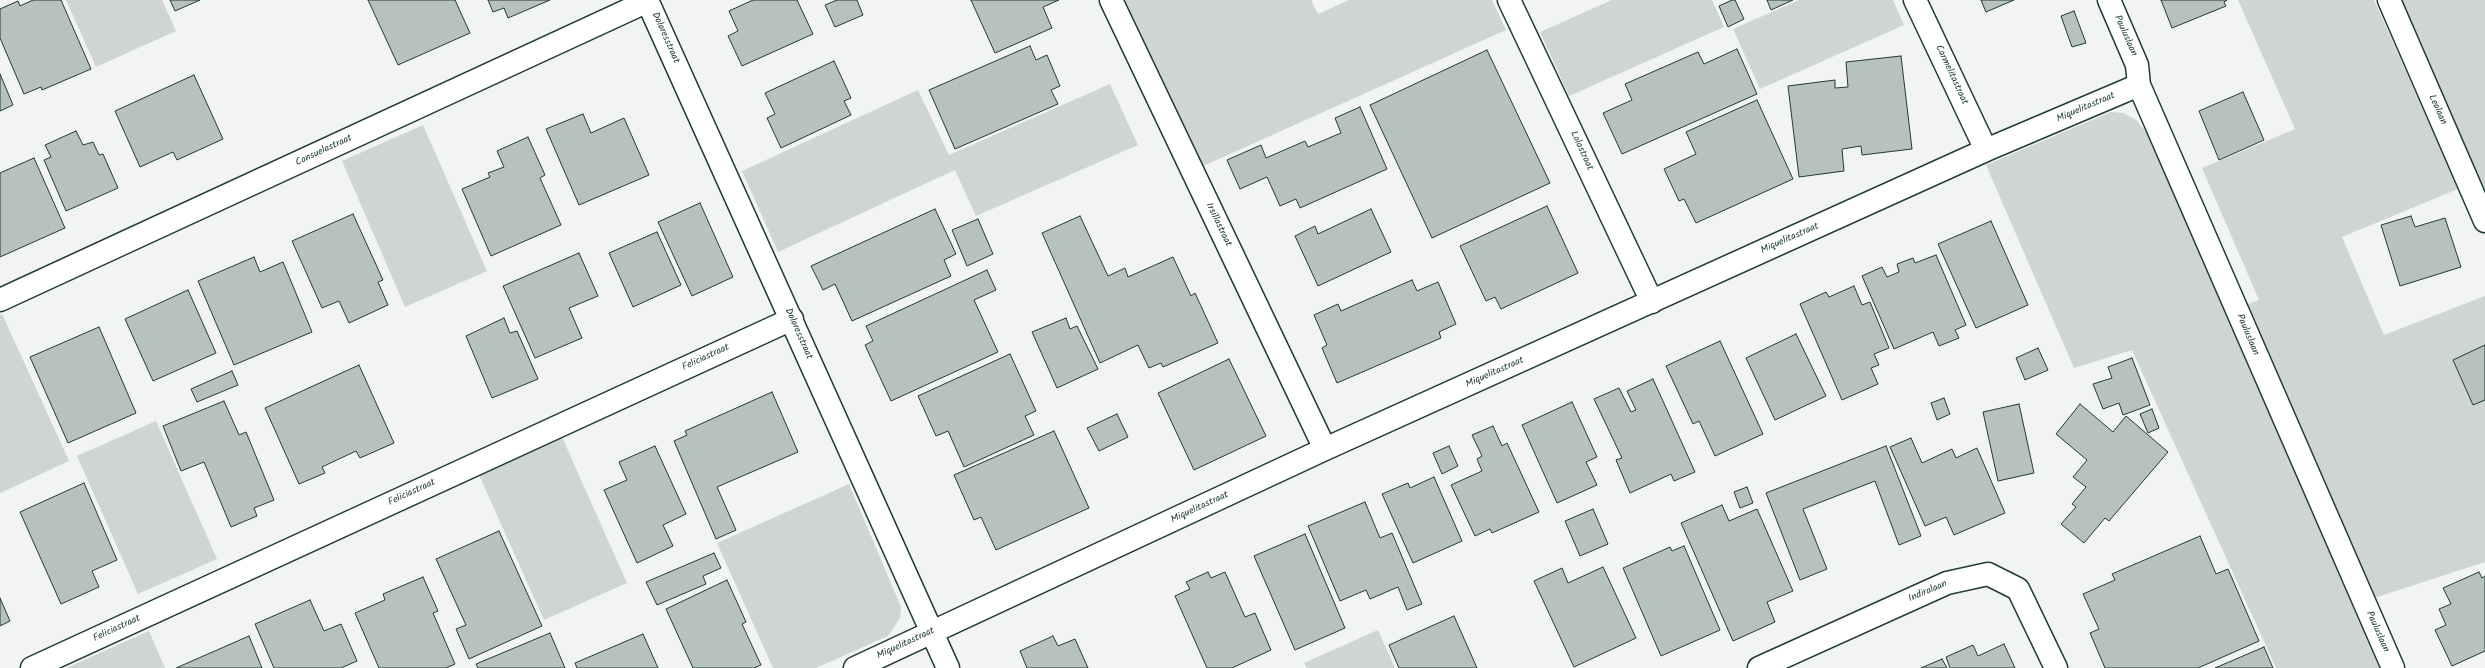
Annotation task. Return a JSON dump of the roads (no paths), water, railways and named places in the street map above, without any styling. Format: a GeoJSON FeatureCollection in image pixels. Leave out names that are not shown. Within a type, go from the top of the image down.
{"type":"FeatureCollection","features":[{"type":"Feature","properties":{"kind":"street","name":"Irsillastraat"},"geometry":{"type":"LineString","coordinates":[[1111,0],[1325,449]]}},
{"type":"Feature","properties":{"kind":"street","name":"Lolastraat"},"geometry":{"type":"LineString","coordinates":[[1509,0],[1652,302]]}},
{"type":"Feature","properties":{"kind":"street","name":"Carmelitastraat"},"geometry":{"type":"LineString","coordinates":[[1915,0],[1986,150]]}},
{"type":"Feature","properties":{"kind":"street","name":"Pauluslaan"},"geometry":{"type":"LineString","coordinates":[[2109,0],[2137,65],[2139,85],[2393,668]]}},
{"type":"Feature","properties":{"kind":"street","name":"Leolaan"},"geometry":{"type":"LineString","coordinates":[[2389,0],[2485,221]]}},
{"type":"Feature","properties":{"kind":"street","name":"Consuelastraat"},"geometry":{"type":"LineString","coordinates":[[0,300],[648,1]]}},
{"type":"Feature","properties":{"kind":"street","name":"Doloresstraat"},"geometry":{"type":"LineString","coordinates":[[648,1],[948,668]]}},
{"type":"Feature","properties":{"kind":"street","name":"Miquelitastraat"},"geometry":{"type":"LineString","coordinates":[[855,668],[1325,449],[1986,150],[2139,85]]}},
{"type":"Feature","properties":{"kind":"street","name":"Feliciastraat"},"geometry":{"type":"LineString","coordinates":[[32,668],[792,319]]}},
{"type":"Feature","properties":{"kind":"street","name":"Indiralaan"},"geometry":{"type":"LineString","coordinates":[[1759,668],[1947,583],[1988,574],[2018,588],[2056,668]]}}]}
